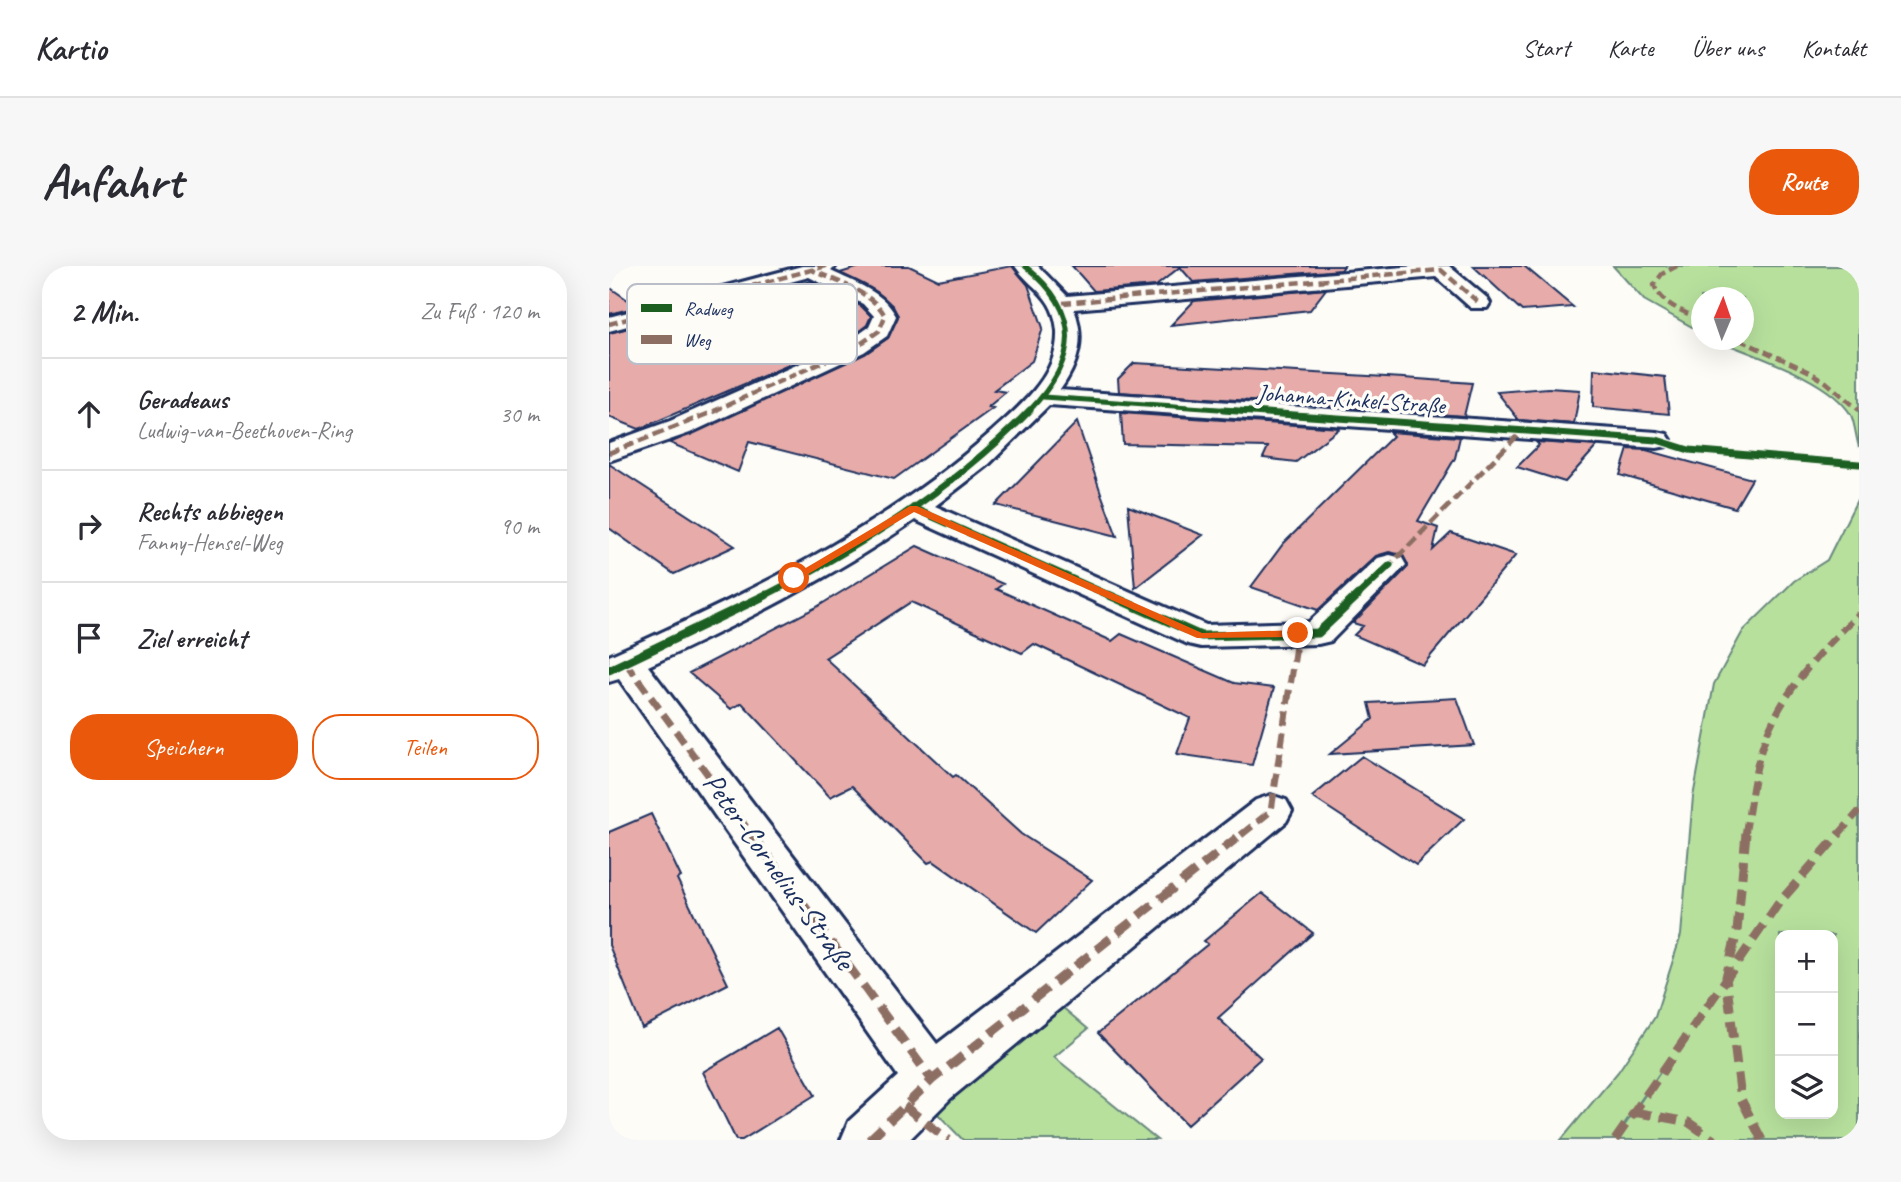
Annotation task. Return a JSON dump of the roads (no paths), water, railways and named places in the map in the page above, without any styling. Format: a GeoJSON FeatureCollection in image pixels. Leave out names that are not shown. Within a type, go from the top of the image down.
{"type":"FeatureCollection","features":[{"type":"Feature","properties":{"kind":"street"},"geometry":{"type":"LineString","coordinates":[[617,666],[794,578],[913,508],[987,450],[1043,397],[1061,368],[1068,347],[1068,323],[1063,303],[1025,266]]}},
{"type":"Feature","properties":{"kind":"street"},"geometry":{"type":"LineString","coordinates":[[759,284],[819,268],[846,284]]}},
{"type":"Feature","properties":{"kind":"street"},"geometry":{"type":"LineString","coordinates":[[1063,303],[1441,270],[1479,303]]}},
{"type":"Feature","properties":{"kind":"street"},"geometry":{"type":"LineString","coordinates":[[857,291],[877,303],[885,316],[879,331],[857,346]]}},
{"type":"Feature","properties":{"kind":"street"},"geometry":{"type":"LineString","coordinates":[[609,324],[627,319]]}},
{"type":"Feature","properties":{"kind":"street"},"geometry":{"type":"LineString","coordinates":[[609,453],[680,427],[821,364]]}},
{"type":"Feature","properties":{"kind":"street","name":"Johanna-Kinkel-Straße"},"geometry":{"type":"LineString","coordinates":[[1043,397],[1657,440]]}},
{"type":"Feature","properties":{"kind":"street"},"geometry":{"type":"LineString","coordinates":[[913,508],[1201,636],[1318,633],[1390,565]]}},
{"type":"Feature","properties":{"kind":"street","name":"Peter-Cornelius-Straße"},"geometry":{"type":"LineString","coordinates":[[617,666],[932,1080]]}},
{"type":"Feature","properties":{"kind":"street"},"geometry":{"type":"LineString","coordinates":[[869,1140],[932,1080],[1271,811]]}}]}
